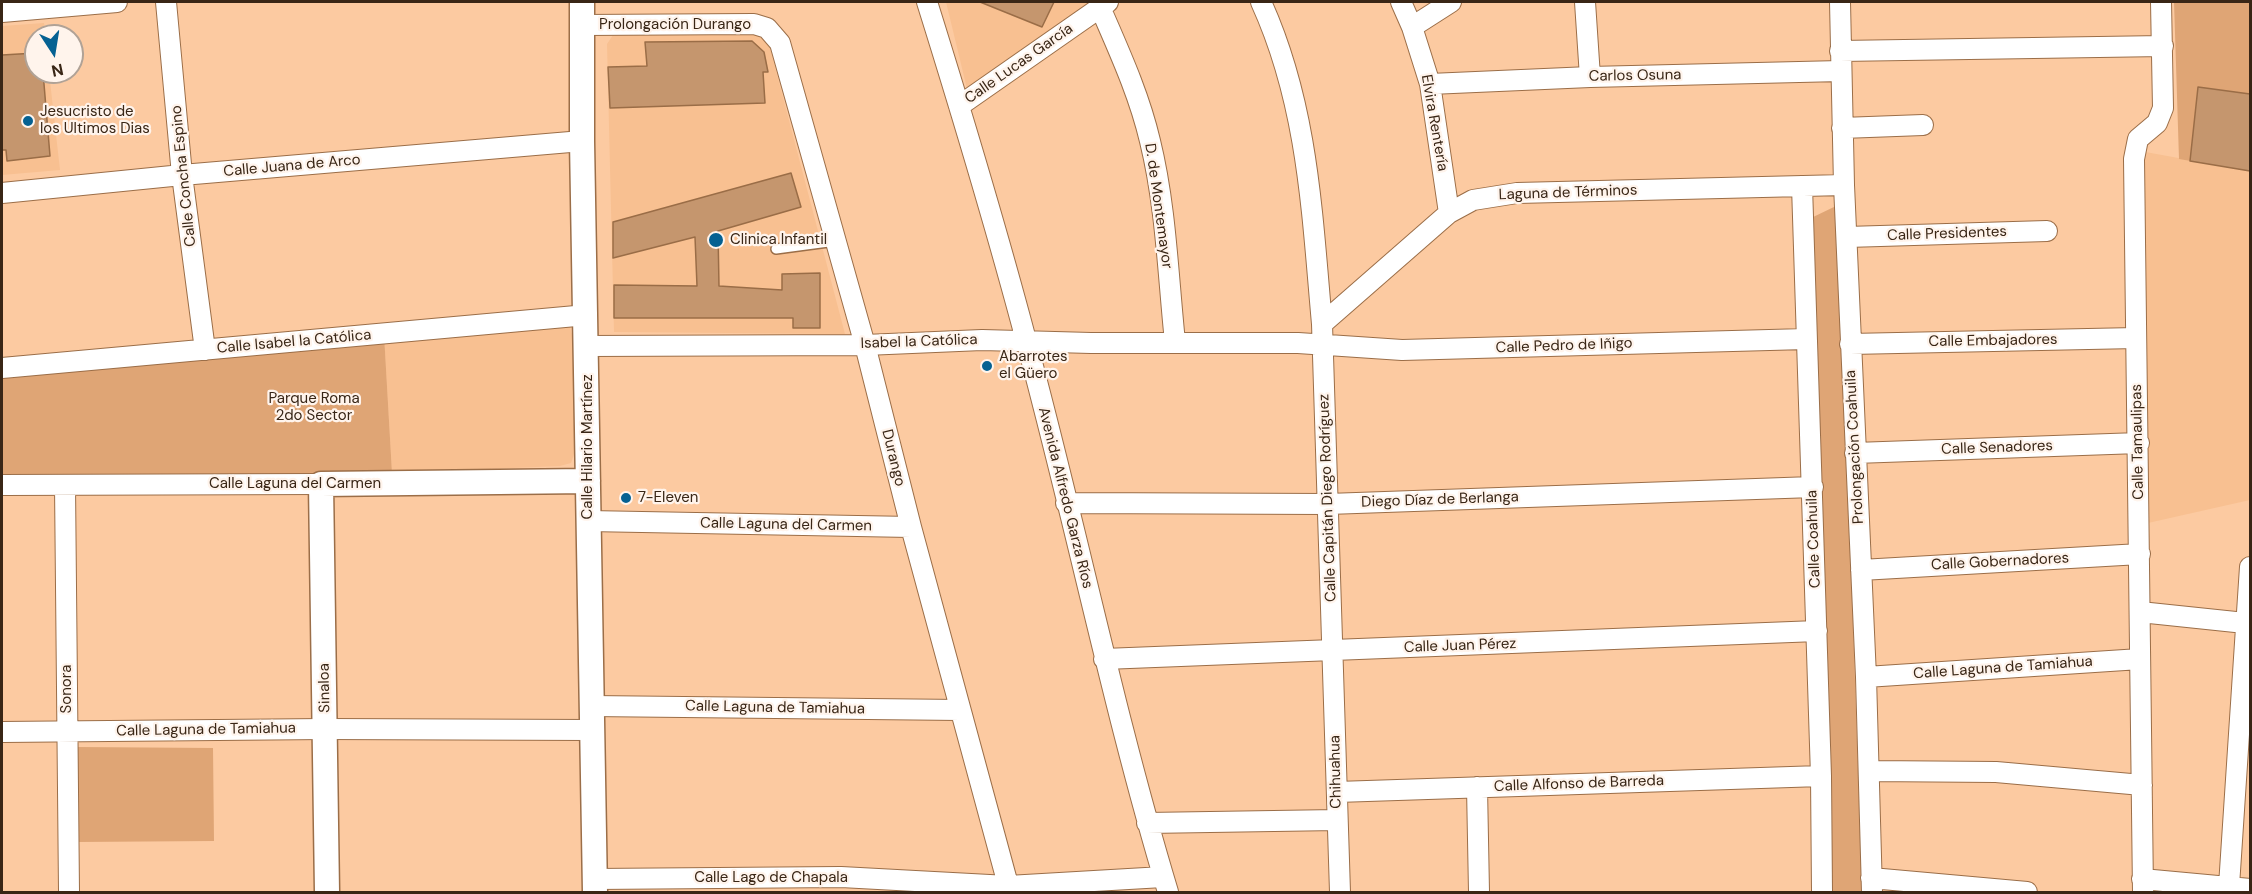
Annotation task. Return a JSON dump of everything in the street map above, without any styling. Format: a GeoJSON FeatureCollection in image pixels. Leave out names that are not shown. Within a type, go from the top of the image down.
{"type":"FeatureCollection","features":[{"type":"Feature","properties":{"kind":"street"},"geometry":{"type":"LineString","coordinates":[[2,12],[117,2]]}},
{"type":"Feature","properties":{"kind":"street","name":"Calle Concha Espino"},"geometry":{"type":"LineString","coordinates":[[166,2],[182,175],[205,350]]}},
{"type":"Feature","properties":{"kind":"street","name":"Avenida Alfredo Garza Ríos"},"geometry":{"type":"LineString","coordinates":[[927,2],[1027,341],[1104,659],[1147,823],[1166,885]]}},
{"type":"Feature","properties":{"kind":"street"},"geometry":{"type":"LineString","coordinates":[[1261,2],[1289,76],[1305,151],[1323,344]]}},
{"type":"Feature","properties":{"kind":"street","name":"Elvira Rentería"},"geometry":{"type":"LineString","coordinates":[[1401,2],[1412,27],[1430,84],[1449,213]]}},
{"type":"Feature","properties":{"kind":"street"},"geometry":{"type":"LineString","coordinates":[[1412,27],[1451,2]]}},
{"type":"Feature","properties":{"kind":"street"},"geometry":{"type":"LineString","coordinates":[[1585,2],[1590,77]]}},
{"type":"Feature","properties":{"kind":"street","name":"Prolongación Coahuila"},"geometry":{"type":"LineString","coordinates":[[1840,2],[1844,185],[1866,677],[1872,885]]}},
{"type":"Feature","properties":{"kind":"street","name":"Calle Tamaulipas"},"geometry":{"type":"LineString","coordinates":[[2143,886],[2135,152],[2138,139],[2161,117],[2163,46],[2161,2]]}},
{"type":"Feature","properties":{"kind":"street","name":"Calle Lucas García"},"geometry":{"type":"LineString","coordinates":[[959,106],[1104,4]]}},
{"type":"Feature","properties":{"kind":"street","name":"D. de Montemayor"},"geometry":{"type":"LineString","coordinates":[[1104,4],[1140,104],[1156,170],[1175,342]]}},
{"type":"Feature","properties":{"kind":"street","name":"Prolongación Durango"},"geometry":{"type":"LineString","coordinates":[[583,13],[754,24],[767,28]]}},
{"type":"Feature","properties":{"kind":"street","name":"Calle Hilario Martínez"},"geometry":{"type":"LineString","coordinates":[[583,13],[582,141],[595,886]]}},
{"type":"Feature","properties":{"kind":"street","name":"Durango"},"geometry":{"type":"LineString","coordinates":[[767,28],[780,43],[784,55],[865,345],[911,527],[1009,890]]}},
{"type":"Feature","properties":{"kind":"street"},"geometry":{"type":"LineString","coordinates":[[1840,51],[2163,46]]}},
{"type":"Feature","properties":{"kind":"street","name":"Carlos Osuna"},"geometry":{"type":"LineString","coordinates":[[1430,84],[1590,77],[1840,71]]}},
{"type":"Feature","properties":{"kind":"street"},"geometry":{"type":"LineString","coordinates":[[1842,128],[1923,126]]}},
{"type":"Feature","properties":{"kind":"street","name":"Calle Juana de Arco"},"geometry":{"type":"LineString","coordinates":[[2,193],[182,175],[582,141]]}},
{"type":"Feature","properties":{"kind":"street","name":"Laguna de Términos"},"geometry":{"type":"LineString","coordinates":[[1322,324],[1449,213],[1473,200],[1517,194],[1844,185]]}},
{"type":"Feature","properties":{"kind":"street","name":"Calle Coahuila"},"geometry":{"type":"LineString","coordinates":[[1802,186],[1817,631],[1822,892]]}},
{"type":"Feature","properties":{"kind":"street","name":"Calle Presidentes"},"geometry":{"type":"LineString","coordinates":[[1847,237],[2047,231]]}},
{"type":"Feature","properties":{"kind":"street","name":"Calle Isabel la Católica"},"geometry":{"type":"LineString","coordinates":[[2,368],[586,315]]}},
{"type":"Feature","properties":{"kind":"street","name":"Calle Embajadores"},"geometry":{"type":"LineString","coordinates":[[1850,344],[2136,338]]}},
{"type":"Feature","properties":{"kind":"street","name":"Calle Pedro de Iñigo"},"geometry":{"type":"LineString","coordinates":[[1323,344],[1402,350],[1806,339]]}},
{"type":"Feature","properties":{"kind":"street","name":"Isabel la Católica"},"geometry":{"type":"LineString","coordinates":[[587,346],[865,345],[981,340],[1323,344]]}},
{"type":"Feature","properties":{"kind":"street","name":"Calle Capitán Diego Rodríguez"},"geometry":{"type":"LineString","coordinates":[[1323,344],[1333,652]]}},
{"type":"Feature","properties":{"kind":"street","name":"Calle Senadores"},"geometry":{"type":"LineString","coordinates":[[1855,453],[2139,443]]}},
{"type":"Feature","properties":{"kind":"street","name":"Calle Laguna del Carmen"},"geometry":{"type":"LineString","coordinates":[[2,485],[588,481]]}},
{"type":"Feature","properties":{"kind":"street","name":"Sinaloa"},"geometry":{"type":"LineString","coordinates":[[321,484],[327,892]]}},
{"type":"Feature","properties":{"kind":"street","name":"Sonora"},"geometry":{"type":"LineString","coordinates":[[65,485],[69,892]]}},
{"type":"Feature","properties":{"kind":"street","name":"Diego Díaz de Berlanga"},"geometry":{"type":"LineString","coordinates":[[1066,503],[1328,504],[1812,487]]}},
{"type":"Feature","properties":{"kind":"street","name":"Calle Laguna del Carmen"},"geometry":{"type":"LineString","coordinates":[[588,521],[911,527]]}},
{"type":"Feature","properties":{"kind":"street","name":"Calle Gobernadores"},"geometry":{"type":"LineString","coordinates":[[1860,570],[2140,554]]}},
{"type":"Feature","properties":{"kind":"street"},"geometry":{"type":"LineString","coordinates":[[2229,886],[2250,567]]}},
{"type":"Feature","properties":{"kind":"street"},"geometry":{"type":"LineString","coordinates":[[2140,612],[2245,623]]}},
{"type":"Feature","properties":{"kind":"street","name":"Calle Juan Pérez"},"geometry":{"type":"LineString","coordinates":[[1104,659],[1333,652],[1817,631]]}},
{"type":"Feature","properties":{"kind":"street","name":"Chihuahua"},"geometry":{"type":"LineString","coordinates":[[1333,652],[1340,892]]}},
{"type":"Feature","properties":{"kind":"street","name":"Calle Laguna de Tamiahua"},"geometry":{"type":"LineString","coordinates":[[1866,677],[2140,659]]}},
{"type":"Feature","properties":{"kind":"street","name":"Calle Laguna de Tamiahua"},"geometry":{"type":"LineString","coordinates":[[2,732],[326,729],[591,718],[960,710]]}},
{"type":"Feature","properties":{"kind":"street"},"geometry":{"type":"LineString","coordinates":[[1869,771],[1996,772],[2142,785]]}},
{"type":"Feature","properties":{"kind":"street","name":"Calle Alfonso de Barreda"},"geometry":{"type":"LineString","coordinates":[[1337,792],[1821,776]]}},
{"type":"Feature","properties":{"kind":"street"},"geometry":{"type":"LineString","coordinates":[[1477,787],[1479,892]]}},
{"type":"Feature","properties":{"kind":"street"},"geometry":{"type":"LineString","coordinates":[[1147,823],[1337,820]]}},
{"type":"Feature","properties":{"kind":"street","name":"Calle Lago de Chapala"},"geometry":{"type":"LineString","coordinates":[[595,886],[841,877],[1009,890],[1166,885]]}},
{"type":"Feature","properties":{"kind":"street"},"geometry":{"type":"LineString","coordinates":[[1872,885],[2027,892]]}},
{"type":"Feature","properties":{"kind":"street"},"geometry":{"type":"LineString","coordinates":[[2143,886],[2229,886],[2250,889]]}},
{"type":"Feature","properties":{"kind":"lane"},"geometry":{"type":"LineString","coordinates":[[776,249],[836,242]]}},
{"type":"Feature","properties":{"kind":"shaded area"},"geometry":{"type":"Polygon","coordinates":[[[946,2],[1096,2],[969,97],[946,2]]]}},
{"type":"Feature","properties":{"kind":"shaded area","name":"Jesucristo de los Ultimos Dias"},"geometry":{"type":"Polygon","coordinates":[[[24,24],[24,84],[50,84],[60,170],[2,175],[2,26],[24,24]]]}},
{"type":"Feature","properties":{"kind":"shaded area","name":"Clinica Infantil"},"geometry":{"type":"Polygon","coordinates":[[[615,32],[758,35],[769,44],[845,334],[614,332],[607,44],[615,32]]]}},
{"type":"Feature","properties":{"kind":"shaded area"},"geometry":{"type":"Polygon","coordinates":[[[2140,151],[2250,171],[2250,500],[2148,523],[2140,151]]]}},
{"type":"Feature","properties":{"kind":"shaded area"},"geometry":{"type":"Polygon","coordinates":[[[563,323],[570,327],[574,343],[578,443],[571,463],[560,466],[392,473],[384,334],[563,323]]]}},
{"type":"Feature","properties":{"kind":"green space"},"geometry":{"type":"Polygon","coordinates":[[[2174,2],[2250,2],[2250,171],[2179,159],[2174,2]]]}},
{"type":"Feature","properties":{"kind":"green space"},"geometry":{"type":"Polygon","coordinates":[[[1836,206],[1841,259],[1862,892],[1822,892],[1809,219],[1836,206]]]}},
{"type":"Feature","properties":{"kind":"green space","name":"Parque Roma 2do Sector"},"geometry":{"type":"Polygon","coordinates":[[[384,334],[392,473],[2,485],[2,367],[384,334]]]}},
{"type":"Feature","properties":{"kind":"green space"},"geometry":{"type":"Polygon","coordinates":[[[77,747],[213,748],[214,841],[77,842],[77,747]]]}},
{"type":"Feature","properties":{"kind":"building"},"geometry":{"type":"Polygon","coordinates":[[[980,2],[1054,2],[1042,27],[980,2]]]}},
{"type":"Feature","properties":{"kind":"building"},"geometry":{"type":"Polygon","coordinates":[[[752,41],[764,52],[768,72],[763,72],[765,103],[610,108],[608,67],[647,66],[645,42],[752,41]]]}},
{"type":"Feature","properties":{"kind":"building"},"geometry":{"type":"Polygon","coordinates":[[[24,54],[24,84],[44,84],[50,156],[7,161],[6,150],[2,150],[2,55],[24,54]]]}},
{"type":"Feature","properties":{"kind":"building"},"geometry":{"type":"Polygon","coordinates":[[[2198,87],[2250,94],[2250,171],[2190,161],[2198,87]]]}},
{"type":"Feature","properties":{"kind":"building"},"geometry":{"type":"Polygon","coordinates":[[[791,173],[801,207],[718,231],[719,286],[782,290],[782,274],[820,273],[820,328],[793,328],[793,318],[614,318],[614,285],[697,286],[695,237],[613,258],[613,222],[791,173]]]}},
{"type":"Feature","properties":{"kind":"place","name":"Jesucristo de los Ultimos Dias"},"geometry":{"type":"Point","coordinates":[28,121]}},
{"type":"Feature","properties":{"kind":"place","name":"Clinica Infantil"},"geometry":{"type":"Point","coordinates":[716,240]}},
{"type":"Feature","properties":{"kind":"place","name":"Abarrotes el Güero"},"geometry":{"type":"Point","coordinates":[987,366]}},
{"type":"Feature","properties":{"kind":"place","name":"7-Eleven"},"geometry":{"type":"Point","coordinates":[626,498]}}]}
